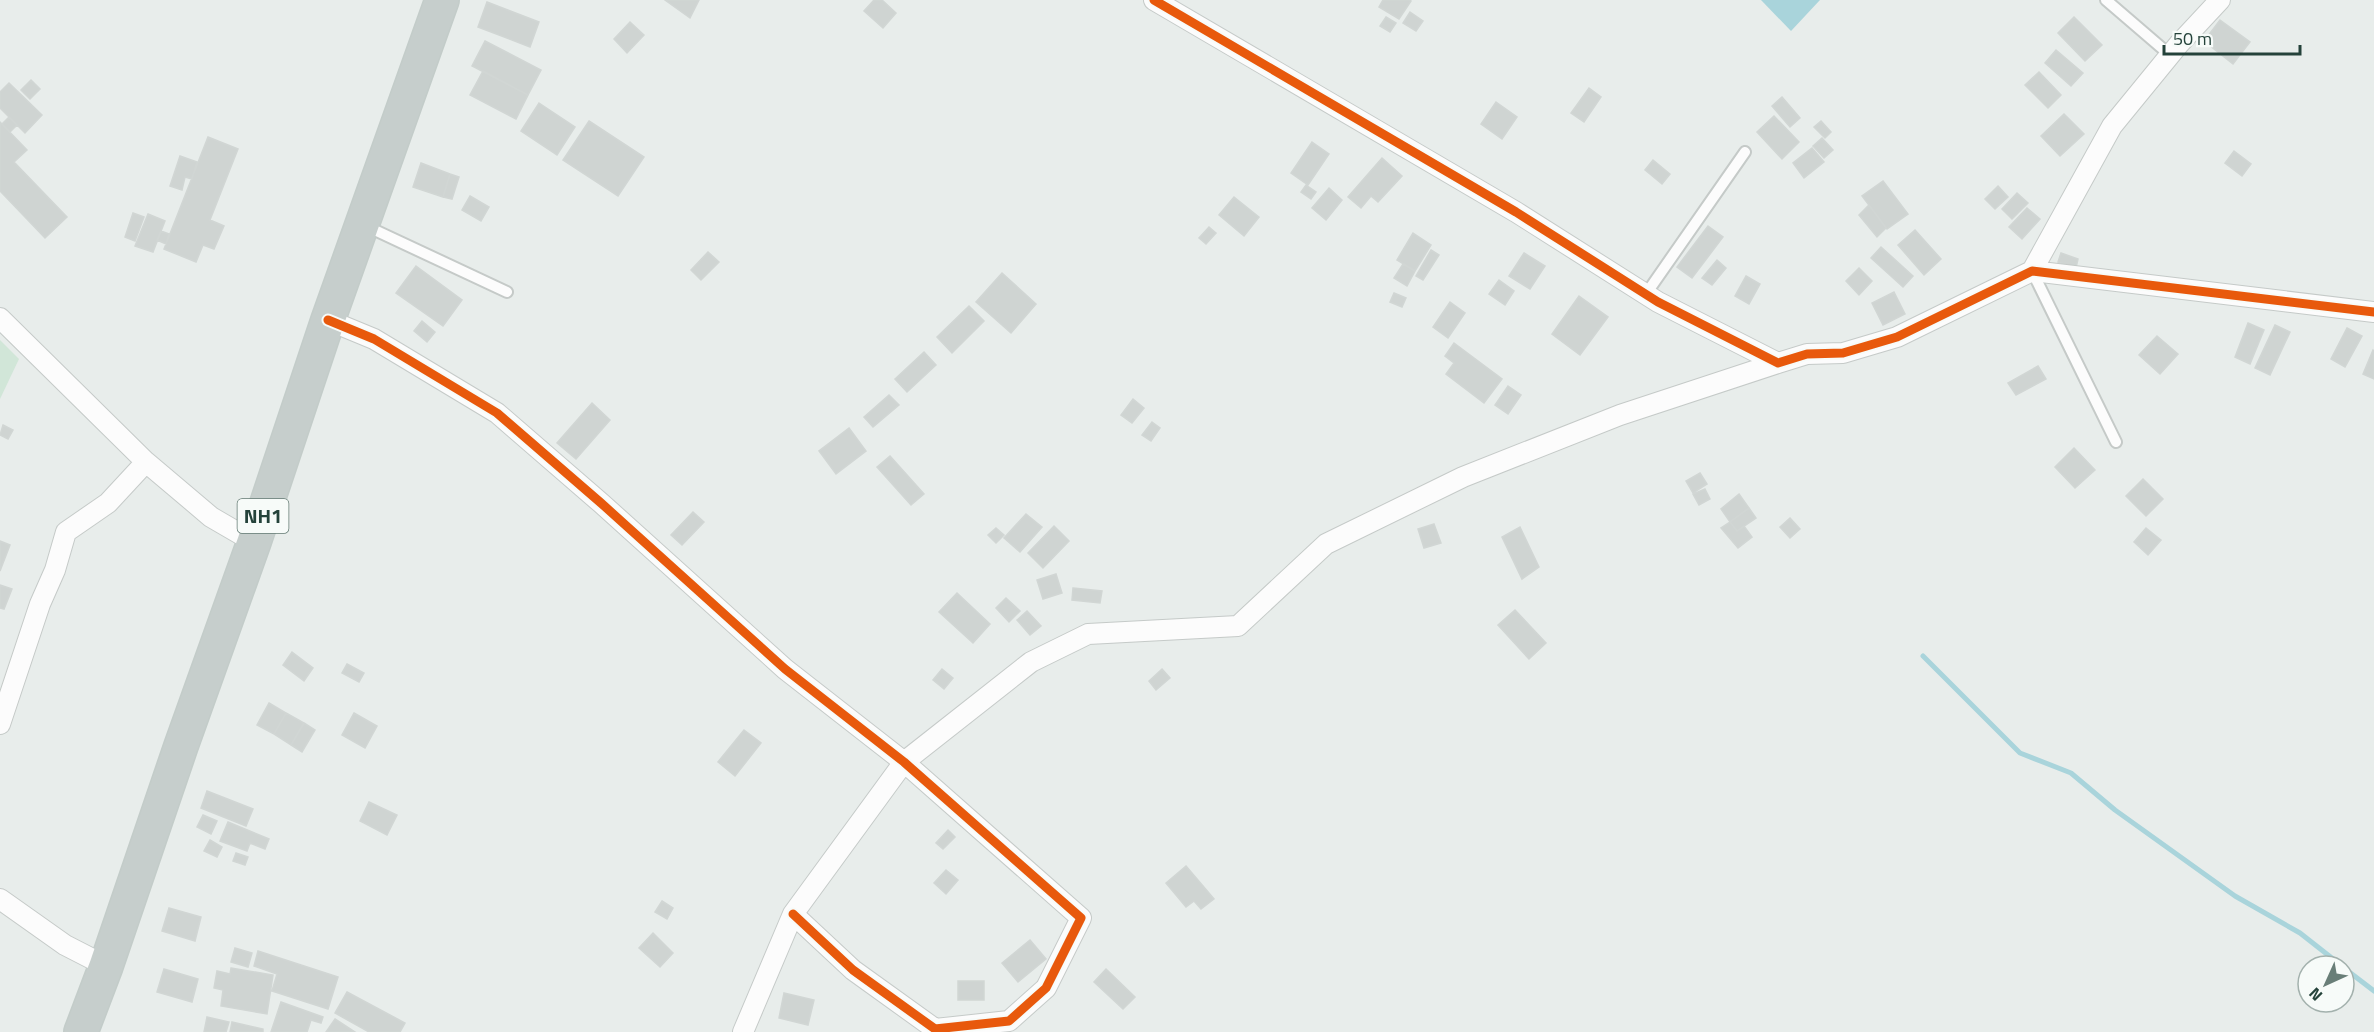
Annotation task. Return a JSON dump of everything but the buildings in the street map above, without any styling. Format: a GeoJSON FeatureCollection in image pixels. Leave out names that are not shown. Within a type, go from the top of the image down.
{"type":"FeatureCollection","features":[{"type":"Feature","properties":{"kind":"highway","name":"NH1"},"geometry":{"type":"LineString","coordinates":[[81,1032],[106,966],[254,542],[328,321],[442,0]]}},
{"type":"Feature","properties":{"kind":"street"},"geometry":{"type":"LineString","coordinates":[[1154,0],[1516,212],[1646,294],[1778,363]]}},
{"type":"Feature","properties":{"kind":"street"},"geometry":{"type":"LineString","coordinates":[[2032,271],[2112,126],[2170,55],[2220,0]]}},
{"type":"Feature","properties":{"kind":"street"},"geometry":{"type":"LineString","coordinates":[[743,1032],[793,914],[904,762],[1031,662],[1088,634],[1238,626],[1326,544],[1463,477],[1620,416],[1778,363],[1807,354],[1844,353],[1897,337],[2032,271],[2374,312]]}},
{"type":"Feature","properties":{"kind":"street"},"geometry":{"type":"LineString","coordinates":[[0,318],[146,462],[211,517],[254,542]]}},
{"type":"Feature","properties":{"kind":"street"},"geometry":{"type":"LineString","coordinates":[[328,321],[374,339],[497,413],[601,503],[785,669],[904,762],[1082,918],[1046,988],[1009,1021],[935,1029],[853,970],[793,914]]}},
{"type":"Feature","properties":{"kind":"street"},"geometry":{"type":"LineString","coordinates":[[0,724],[40,604],[55,570],[66,532],[108,503],[146,462]]}},
{"type":"Feature","properties":{"kind":"street"},"geometry":{"type":"LineString","coordinates":[[0,899],[65,945],[106,966]]}},
{"type":"Feature","properties":{"kind":"lane"},"geometry":{"type":"LineString","coordinates":[[2106,0],[2170,55]]}},
{"type":"Feature","properties":{"kind":"lane"},"geometry":{"type":"LineString","coordinates":[[1646,294],[1745,152]]}},
{"type":"Feature","properties":{"kind":"lane"},"geometry":{"type":"LineString","coordinates":[[363,225],[507,292]]}},
{"type":"Feature","properties":{"kind":"lane"},"geometry":{"type":"LineString","coordinates":[[2032,271],[2116,442]]}},
{"type":"Feature","properties":{"kind":"green space"},"geometry":{"type":"Polygon","coordinates":[[[0,340],[19,359],[0,399],[0,340]]]}},
{"type":"Feature","properties":{"kind":"water"},"geometry":{"type":"Polygon","coordinates":[[[1761,0],[1820,0],[1791,31],[1761,0]]]}},
{"type":"Feature","properties":{"kind":"waterway"},"geometry":{"type":"LineString","coordinates":[[1923,656],[2020,753],[2071,773],[2115,810],[2235,896],[2300,933],[2327,954]]}},
{"type":"Feature","properties":{"kind":"waterway"},"geometry":{"type":"LineString","coordinates":[[2356,977],[2374,991]]}},
{"type":"Feature","properties":{"kind":"cycle path"},"geometry":{"type":"LineString","coordinates":[[1154,0],[1516,212],[1658,302],[1778,363],[1807,354],[1843,353],[1897,337],[2032,271],[2374,312]]}},
{"type":"Feature","properties":{"kind":"cycle path"},"geometry":{"type":"LineString","coordinates":[[328,320],[374,339],[497,413],[601,503],[785,669],[904,762],[1081,918],[1046,988],[1009,1021],[935,1029],[853,970],[793,914]]}}]}
